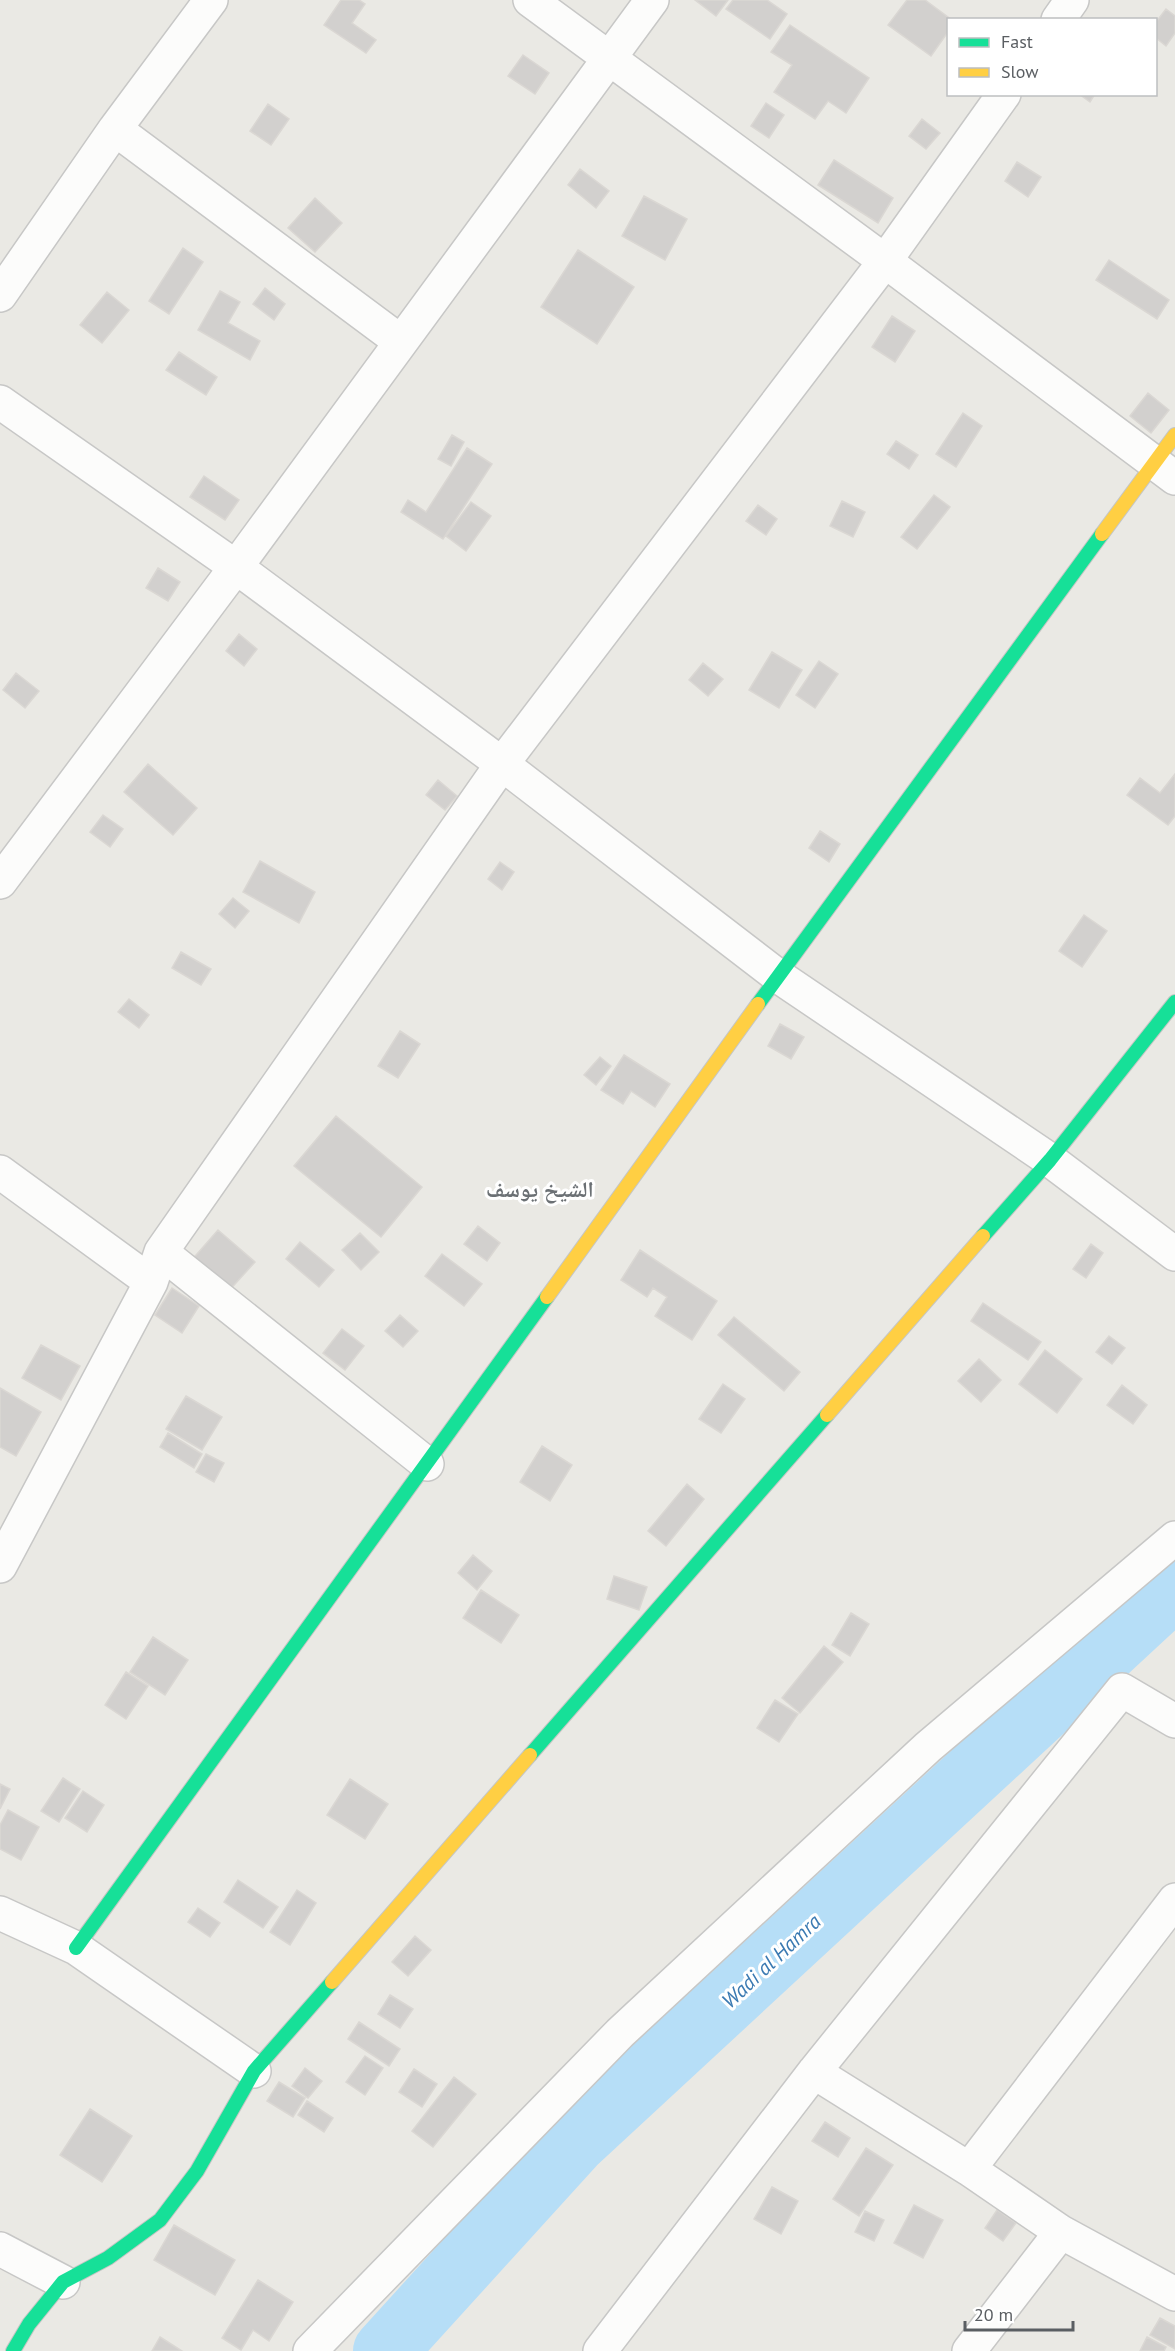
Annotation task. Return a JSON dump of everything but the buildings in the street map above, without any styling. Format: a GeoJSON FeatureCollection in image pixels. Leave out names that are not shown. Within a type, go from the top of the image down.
{"type":"FeatureCollection","features":[{"type":"Feature","properties":{"kind":"street"},"geometry":{"type":"LineString","coordinates":[[0,295],[115,129],[211,0]]}},
{"type":"Feature","properties":{"kind":"street"},"geometry":{"type":"LineString","coordinates":[[530,0],[1165,469]]}},
{"type":"Feature","properties":{"kind":"street"},"geometry":{"type":"LineString","coordinates":[[0,882],[236,567],[652,0]]}},
{"type":"Feature","properties":{"kind":"street"},"geometry":{"type":"LineString","coordinates":[[1059,18],[1072,0]]}},
{"type":"Feature","properties":{"kind":"street"},"geometry":{"type":"LineString","coordinates":[[0,1566],[11,1514],[151,1282],[161,1252],[502,764],[885,261],[1003,96]]}},
{"type":"Feature","properties":{"kind":"street"},"geometry":{"type":"LineString","coordinates":[[115,129],[401,342]]}},
{"type":"Feature","properties":{"kind":"street"},"geometry":{"type":"LineString","coordinates":[[0,402],[236,567],[502,764],[778,976],[1050,1160],[1175,1254]]}},
{"type":"Feature","properties":{"kind":"street"},"geometry":{"type":"LineString","coordinates":[[76,1948],[778,976],[1165,469],[1175,435]]}},
{"type":"Feature","properties":{"kind":"street"},"geometry":{"type":"LineString","coordinates":[[14,2351],[29,2324],[63,2282],[108,2258],[160,2220],[197,2171],[254,2071],[1050,1160],[1175,1002]]}},
{"type":"Feature","properties":{"kind":"street"},"geometry":{"type":"LineString","coordinates":[[0,1172],[151,1282]]}},
{"type":"Feature","properties":{"kind":"street"},"geometry":{"type":"LineString","coordinates":[[161,1252],[427,1464]]}},
{"type":"Feature","properties":{"kind":"street"},"geometry":{"type":"LineString","coordinates":[[310,2351],[620,2033],[928,1747],[1175,1538]]}},
{"type":"Feature","properties":{"kind":"street"},"geometry":{"type":"LineString","coordinates":[[600,2351],[814,2072],[1122,1690],[1175,1721]]}},
{"type":"Feature","properties":{"kind":"street"},"geometry":{"type":"LineString","coordinates":[[969,2169],[1175,1900]]}},
{"type":"Feature","properties":{"kind":"street"},"geometry":{"type":"LineString","coordinates":[[0,1913],[76,1948],[254,2071]]}},
{"type":"Feature","properties":{"kind":"street"},"geometry":{"type":"LineString","coordinates":[[814,2072],[969,2169],[1061,2232],[1175,2294]]}},
{"type":"Feature","properties":{"kind":"street"},"geometry":{"type":"LineString","coordinates":[[969,2351],[1061,2232]]}},
{"type":"Feature","properties":{"kind":"street"},"geometry":{"type":"LineString","coordinates":[[0,2249],[63,2282]]}},
{"type":"Feature","properties":{"kind":"waterway","name":"Wadi al Hamra"},"geometry":{"type":"LineString","coordinates":[[385,2351],[575,2142],[1175,1587]]}},
{"type":"Feature","properties":{"kind":"traffic: fast"},"geometry":{"type":"LineString","coordinates":[[758,1004],[1102,534]]}},
{"type":"Feature","properties":{"kind":"traffic: fast"},"geometry":{"type":"LineString","coordinates":[[983,1236],[1050,1160],[1175,1002]]}},
{"type":"Feature","properties":{"kind":"traffic: fast"},"geometry":{"type":"LineString","coordinates":[[76,1948],[547,1297]]}},
{"type":"Feature","properties":{"kind":"traffic: fast"},"geometry":{"type":"LineString","coordinates":[[530,1755],[827,1415]]}},
{"type":"Feature","properties":{"kind":"traffic: fast"},"geometry":{"type":"LineString","coordinates":[[13,2351],[29,2324],[63,2282],[108,2258],[160,2220],[197,2171],[254,2071],[332,1982]]}},
{"type":"Feature","properties":{"kind":"traffic: slow"},"geometry":{"type":"LineString","coordinates":[[1102,534],[1175,435]]}},
{"type":"Feature","properties":{"kind":"traffic: slow"},"geometry":{"type":"LineString","coordinates":[[547,1297],[758,1004]]}},
{"type":"Feature","properties":{"kind":"traffic: slow"},"geometry":{"type":"LineString","coordinates":[[827,1415],[983,1236]]}},
{"type":"Feature","properties":{"kind":"traffic: slow"},"geometry":{"type":"LineString","coordinates":[[332,1982],[530,1755]]}},
{"type":"Feature","properties":{"kind":"district","name":"الشيخ يوسف"},"geometry":{"type":"Point","coordinates":[540,1189]}}]}
